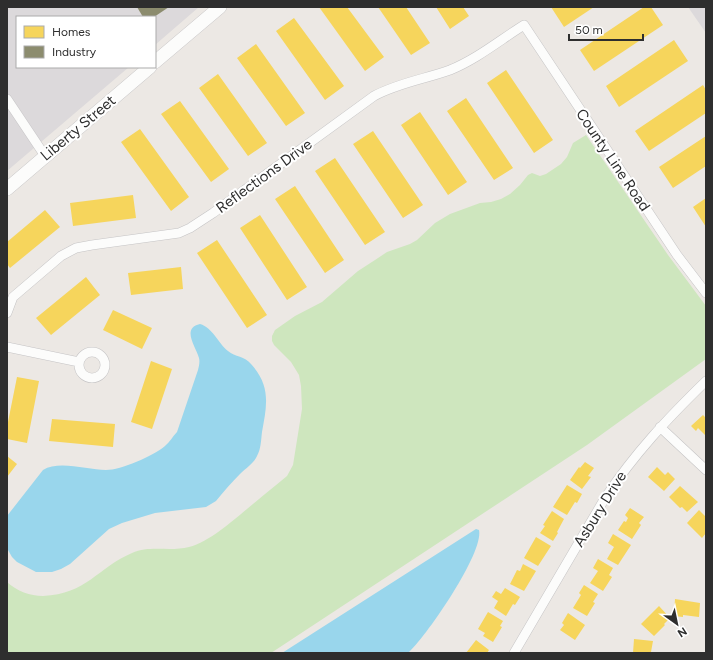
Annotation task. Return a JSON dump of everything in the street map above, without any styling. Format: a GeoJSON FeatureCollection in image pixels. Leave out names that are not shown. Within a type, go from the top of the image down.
{"type":"FeatureCollection","features":[{"type":"Feature","properties":{"kind":"street"},"geometry":{"type":"LineString","coordinates":[[156,61],[220,7]]}},
{"type":"Feature","properties":{"kind":"street","name":"County Line Road"},"geometry":{"type":"LineString","coordinates":[[524,24],[677,255],[706,293]]}},
{"type":"Feature","properties":{"kind":"street","name":"Reflections Drive"},"geometry":{"type":"LineString","coordinates":[[7,313],[13,297],[68,252],[87,246],[179,233],[190,228],[219,209],[374,96],[392,87],[461,65],[524,24]]}},
{"type":"Feature","properties":{"kind":"street","name":"Liberty Street"},"geometry":{"type":"LineString","coordinates":[[7,189],[149,68]]}},
{"type":"Feature","properties":{"kind":"street"},"geometry":{"type":"LineString","coordinates":[[7,99],[45,156]]}},
{"type":"Feature","properties":{"kind":"street"},"geometry":{"type":"LineString","coordinates":[[7,347],[79,362]]}},
{"type":"Feature","properties":{"kind":"street","name":"Asbury Drive"},"geometry":{"type":"LineString","coordinates":[[514,653],[605,498],[629,464],[660,427],[706,381]]}},
{"type":"Feature","properties":{"kind":"street"},"geometry":{"type":"LineString","coordinates":[[660,427],[706,470]]}},
{"type":"Feature","properties":{"kind":"shaded area"},"geometry":{"type":"Polygon","coordinates":[[[7,7],[199,7],[156,44],[156,16],[16,16],[16,68],[128,68],[7,171],[7,7]]]}},
{"type":"Feature","properties":{"kind":"shaded area"},"geometry":{"type":"Polygon","coordinates":[[[688,7],[706,7],[706,33],[688,7]]]}},
{"type":"Feature","properties":{"kind":"green space"},"geometry":{"type":"Polygon","coordinates":[[[586,135],[668,255],[706,306],[706,359],[587,445],[271,653],[7,653],[7,582],[15,588],[29,594],[43,596],[58,594],[71,591],[120,559],[132,553],[146,549],[175,549],[197,544],[212,536],[227,525],[287,476],[293,465],[302,409],[301,386],[299,375],[291,362],[274,345],[272,341],[272,336],[275,330],[295,316],[322,302],[358,271],[387,252],[417,240],[435,223],[450,214],[480,203],[501,199],[510,194],[528,175],[532,173],[540,176],[546,174],[561,164],[567,157],[573,143],[586,135]]]}},
{"type":"Feature","properties":{"kind":"water"},"geometry":{"type":"Polygon","coordinates":[[[200,324],[212,332],[224,348],[249,361],[262,380],[265,388],[266,404],[260,447],[256,459],[234,480],[216,501],[206,507],[155,513],[122,523],[109,529],[70,564],[52,572],[36,572],[17,562],[12,557],[7,546],[7,516],[43,470],[57,466],[74,466],[99,470],[120,468],[137,462],[160,450],[177,432],[199,367],[199,358],[191,338],[191,329],[200,324]]]}},
{"type":"Feature","properties":{"kind":"water"},"geometry":{"type":"Polygon","coordinates":[[[476,529],[479,530],[478,541],[473,557],[440,613],[408,653],[282,653],[476,529]]]}},
{"type":"Feature","properties":{"kind":"building: Homes"},"geometry":{"type":"Polygon","coordinates":[[[319,7],[347,7],[384,57],[365,71],[319,7]]]}},
{"type":"Feature","properties":{"kind":"building: Homes"},"geometry":{"type":"Polygon","coordinates":[[[378,7],[406,7],[430,43],[411,55],[378,7]]]}},
{"type":"Feature","properties":{"kind":"building: Homes"},"geometry":{"type":"Polygon","coordinates":[[[436,7],[463,7],[469,16],[450,29],[436,7]]]}},
{"type":"Feature","properties":{"kind":"building: Homes"},"geometry":{"type":"Polygon","coordinates":[[[551,7],[594,7],[564,27],[551,7]]]}},
{"type":"Feature","properties":{"kind":"building: Homes"},"geometry":{"type":"Polygon","coordinates":[[[644,7],[651,7],[663,25],[594,71],[580,50],[644,7]]]}},
{"type":"Feature","properties":{"kind":"building: Homes"},"geometry":{"type":"Polygon","coordinates":[[[294,18],[344,86],[325,100],[276,31],[294,18]]]}},
{"type":"Feature","properties":{"kind":"building: Homes"},"geometry":{"type":"Polygon","coordinates":[[[674,40],[688,61],[619,107],[606,86],[674,40]]]}},
{"type":"Feature","properties":{"kind":"building: Homes"},"geometry":{"type":"Polygon","coordinates":[[[256,44],[305,113],[286,126],[237,58],[256,44]]]}},
{"type":"Feature","properties":{"kind":"building: Homes"},"geometry":{"type":"Polygon","coordinates":[[[506,70],[553,140],[534,153],[487,83],[506,70]]]}},
{"type":"Feature","properties":{"kind":"building: Homes"},"geometry":{"type":"Polygon","coordinates":[[[218,74],[267,143],[248,156],[199,88],[218,74]]]}},
{"type":"Feature","properties":{"kind":"building: Homes"},"geometry":{"type":"Polygon","coordinates":[[[703,85],[706,90],[706,113],[649,151],[635,131],[703,85]]]}},
{"type":"Feature","properties":{"kind":"building: Homes"},"geometry":{"type":"Polygon","coordinates":[[[466,98],[513,168],[494,180],[447,111],[466,98]]]}},
{"type":"Feature","properties":{"kind":"building: Homes"},"geometry":{"type":"Polygon","coordinates":[[[180,101],[229,169],[211,182],[161,114],[180,101]]]}},
{"type":"Feature","properties":{"kind":"building: Homes"},"geometry":{"type":"Polygon","coordinates":[[[420,112],[467,182],[448,195],[401,125],[420,112]]]}},
{"type":"Feature","properties":{"kind":"building: Homes"},"geometry":{"type":"Polygon","coordinates":[[[140,129],[189,197],[171,211],[121,142],[140,129]]]}},
{"type":"Feature","properties":{"kind":"building: Homes"},"geometry":{"type":"Polygon","coordinates":[[[373,131],[423,205],[403,218],[353,144],[373,131]]]}},
{"type":"Feature","properties":{"kind":"building: Homes"},"geometry":{"type":"Polygon","coordinates":[[[706,136],[706,166],[673,188],[659,167],[706,136]]]}},
{"type":"Feature","properties":{"kind":"building: Homes"},"geometry":{"type":"Polygon","coordinates":[[[335,158],[385,232],[365,245],[315,171],[335,158]]]}},
{"type":"Feature","properties":{"kind":"building: Homes"},"geometry":{"type":"Polygon","coordinates":[[[295,186],[344,260],[325,273],[275,199],[295,186]]]}},
{"type":"Feature","properties":{"kind":"building: Homes"},"geometry":{"type":"Polygon","coordinates":[[[133,195],[136,218],[73,226],[70,203],[133,195]]]}},
{"type":"Feature","properties":{"kind":"building: Homes"},"geometry":{"type":"Polygon","coordinates":[[[706,198],[706,227],[693,207],[706,198]]]}},
{"type":"Feature","properties":{"kind":"building: Homes"},"geometry":{"type":"Polygon","coordinates":[[[45,210],[60,227],[10,268],[7,264],[7,242],[45,210]]]}},
{"type":"Feature","properties":{"kind":"building: Homes"},"geometry":{"type":"Polygon","coordinates":[[[260,215],[307,287],[287,300],[240,228],[260,215]]]}},
{"type":"Feature","properties":{"kind":"building: Homes"},"geometry":{"type":"Polygon","coordinates":[[[217,240],[267,315],[247,328],[197,253],[217,240]]]}},
{"type":"Feature","properties":{"kind":"building: Homes"},"geometry":{"type":"Polygon","coordinates":[[[181,267],[183,289],[131,295],[128,273],[181,267]]]}},
{"type":"Feature","properties":{"kind":"building: Homes"},"geometry":{"type":"Polygon","coordinates":[[[86,277],[100,295],[51,335],[36,318],[86,277]]]}},
{"type":"Feature","properties":{"kind":"building: Homes"},"geometry":{"type":"Polygon","coordinates":[[[113,310],[152,328],[142,349],[103,330],[113,310]]]}},
{"type":"Feature","properties":{"kind":"building: Homes"},"geometry":{"type":"Polygon","coordinates":[[[151,361],[172,369],[152,429],[131,422],[151,361]]]}},
{"type":"Feature","properties":{"kind":"building: Homes"},"geometry":{"type":"Polygon","coordinates":[[[17,377],[39,381],[27,443],[7,439],[7,427],[17,377]]]}},
{"type":"Feature","properties":{"kind":"building: Homes"},"geometry":{"type":"Polygon","coordinates":[[[703,415],[706,418],[706,436],[698,428],[696,431],[691,426],[703,415]]]}},
{"type":"Feature","properties":{"kind":"building: Homes"},"geometry":{"type":"Polygon","coordinates":[[[52,419],[115,424],[113,447],[49,441],[52,419]]]}},
{"type":"Feature","properties":{"kind":"building: Homes"},"geometry":{"type":"Polygon","coordinates":[[[7,456],[17,464],[7,477],[7,456]]]}},
{"type":"Feature","properties":{"kind":"building: Homes"},"geometry":{"type":"Polygon","coordinates":[[[585,462],[594,468],[588,476],[591,477],[582,489],[570,480],[579,467],[580,468],[585,462]]]}},
{"type":"Feature","properties":{"kind":"building: Homes"},"geometry":{"type":"Polygon","coordinates":[[[657,467],[665,475],[668,472],[675,479],[664,491],[648,477],[657,467]]]}},
{"type":"Feature","properties":{"kind":"building: Homes"},"geometry":{"type":"Polygon","coordinates":[[[567,485],[582,494],[567,515],[553,507],[567,485]]]}},
{"type":"Feature","properties":{"kind":"building: Homes"},"geometry":{"type":"Polygon","coordinates":[[[680,486],[698,502],[687,512],[682,507],[680,508],[669,497],[680,486]]]}},
{"type":"Feature","properties":{"kind":"building: Homes"},"geometry":{"type":"Polygon","coordinates":[[[630,508],[644,517],[639,523],[641,525],[632,539],[618,530],[624,521],[626,522],[628,518],[625,515],[630,508]]]}},
{"type":"Feature","properties":{"kind":"building: Homes"},"geometry":{"type":"Polygon","coordinates":[[[699,510],[705,516],[706,515],[706,533],[702,538],[687,523],[699,510]]]}},
{"type":"Feature","properties":{"kind":"building: Homes"},"geometry":{"type":"Polygon","coordinates":[[[552,511],[564,519],[553,541],[540,533],[552,511]]]}},
{"type":"Feature","properties":{"kind":"building: Homes"},"geometry":{"type":"Polygon","coordinates":[[[613,534],[631,545],[618,565],[607,559],[614,547],[608,543],[613,534]]]}},
{"type":"Feature","properties":{"kind":"building: Homes"},"geometry":{"type":"Polygon","coordinates":[[[536,537],[551,546],[538,566],[524,558],[536,537]]]}},
{"type":"Feature","properties":{"kind":"building: Homes"},"geometry":{"type":"Polygon","coordinates":[[[598,559],[613,568],[609,575],[612,577],[603,591],[590,583],[598,571],[593,568],[598,559]]]}},
{"type":"Feature","properties":{"kind":"building: Homes"},"geometry":{"type":"Polygon","coordinates":[[[523,564],[536,571],[524,591],[510,584],[517,570],[520,571],[523,564]]]}},
{"type":"Feature","properties":{"kind":"building: Homes"},"geometry":{"type":"Polygon","coordinates":[[[584,585],[598,594],[593,602],[595,603],[587,616],[573,608],[581,595],[579,593],[584,585]]]}},
{"type":"Feature","properties":{"kind":"building: Homes"},"geometry":{"type":"Polygon","coordinates":[[[505,588],[520,597],[515,605],[513,604],[506,616],[494,608],[498,601],[492,597],[496,591],[501,594],[505,588]]]}},
{"type":"Feature","properties":{"kind":"building: Homes"},"geometry":{"type":"Polygon","coordinates":[[[675,599],[700,603],[699,617],[683,615],[683,617],[674,616],[675,599]]]}},
{"type":"Feature","properties":{"kind":"building: Homes"},"geometry":{"type":"Polygon","coordinates":[[[659,606],[670,618],[654,636],[641,624],[659,606]]]}},
{"type":"Feature","properties":{"kind":"building: Homes"},"geometry":{"type":"Polygon","coordinates":[[[488,612],[503,621],[500,626],[502,627],[493,642],[483,636],[485,633],[478,629],[488,612]]]}},
{"type":"Feature","properties":{"kind":"building: Homes"},"geometry":{"type":"Polygon","coordinates":[[[568,613],[585,625],[575,640],[560,630],[564,625],[562,623],[568,613]]]}},
{"type":"Feature","properties":{"kind":"building: Homes"},"geometry":{"type":"Polygon","coordinates":[[[634,639],[653,641],[651,652],[633,653],[634,639]]]}},
{"type":"Feature","properties":{"kind":"building: Homes"},"geometry":{"type":"Polygon","coordinates":[[[476,640],[489,650],[487,653],[466,653],[476,640]]]}},
{"type":"Feature","properties":{"kind":"building: Industry"},"geometry":{"type":"Polygon","coordinates":[[[137,7],[169,7],[156,16],[142,16],[137,7]]]}}]}
